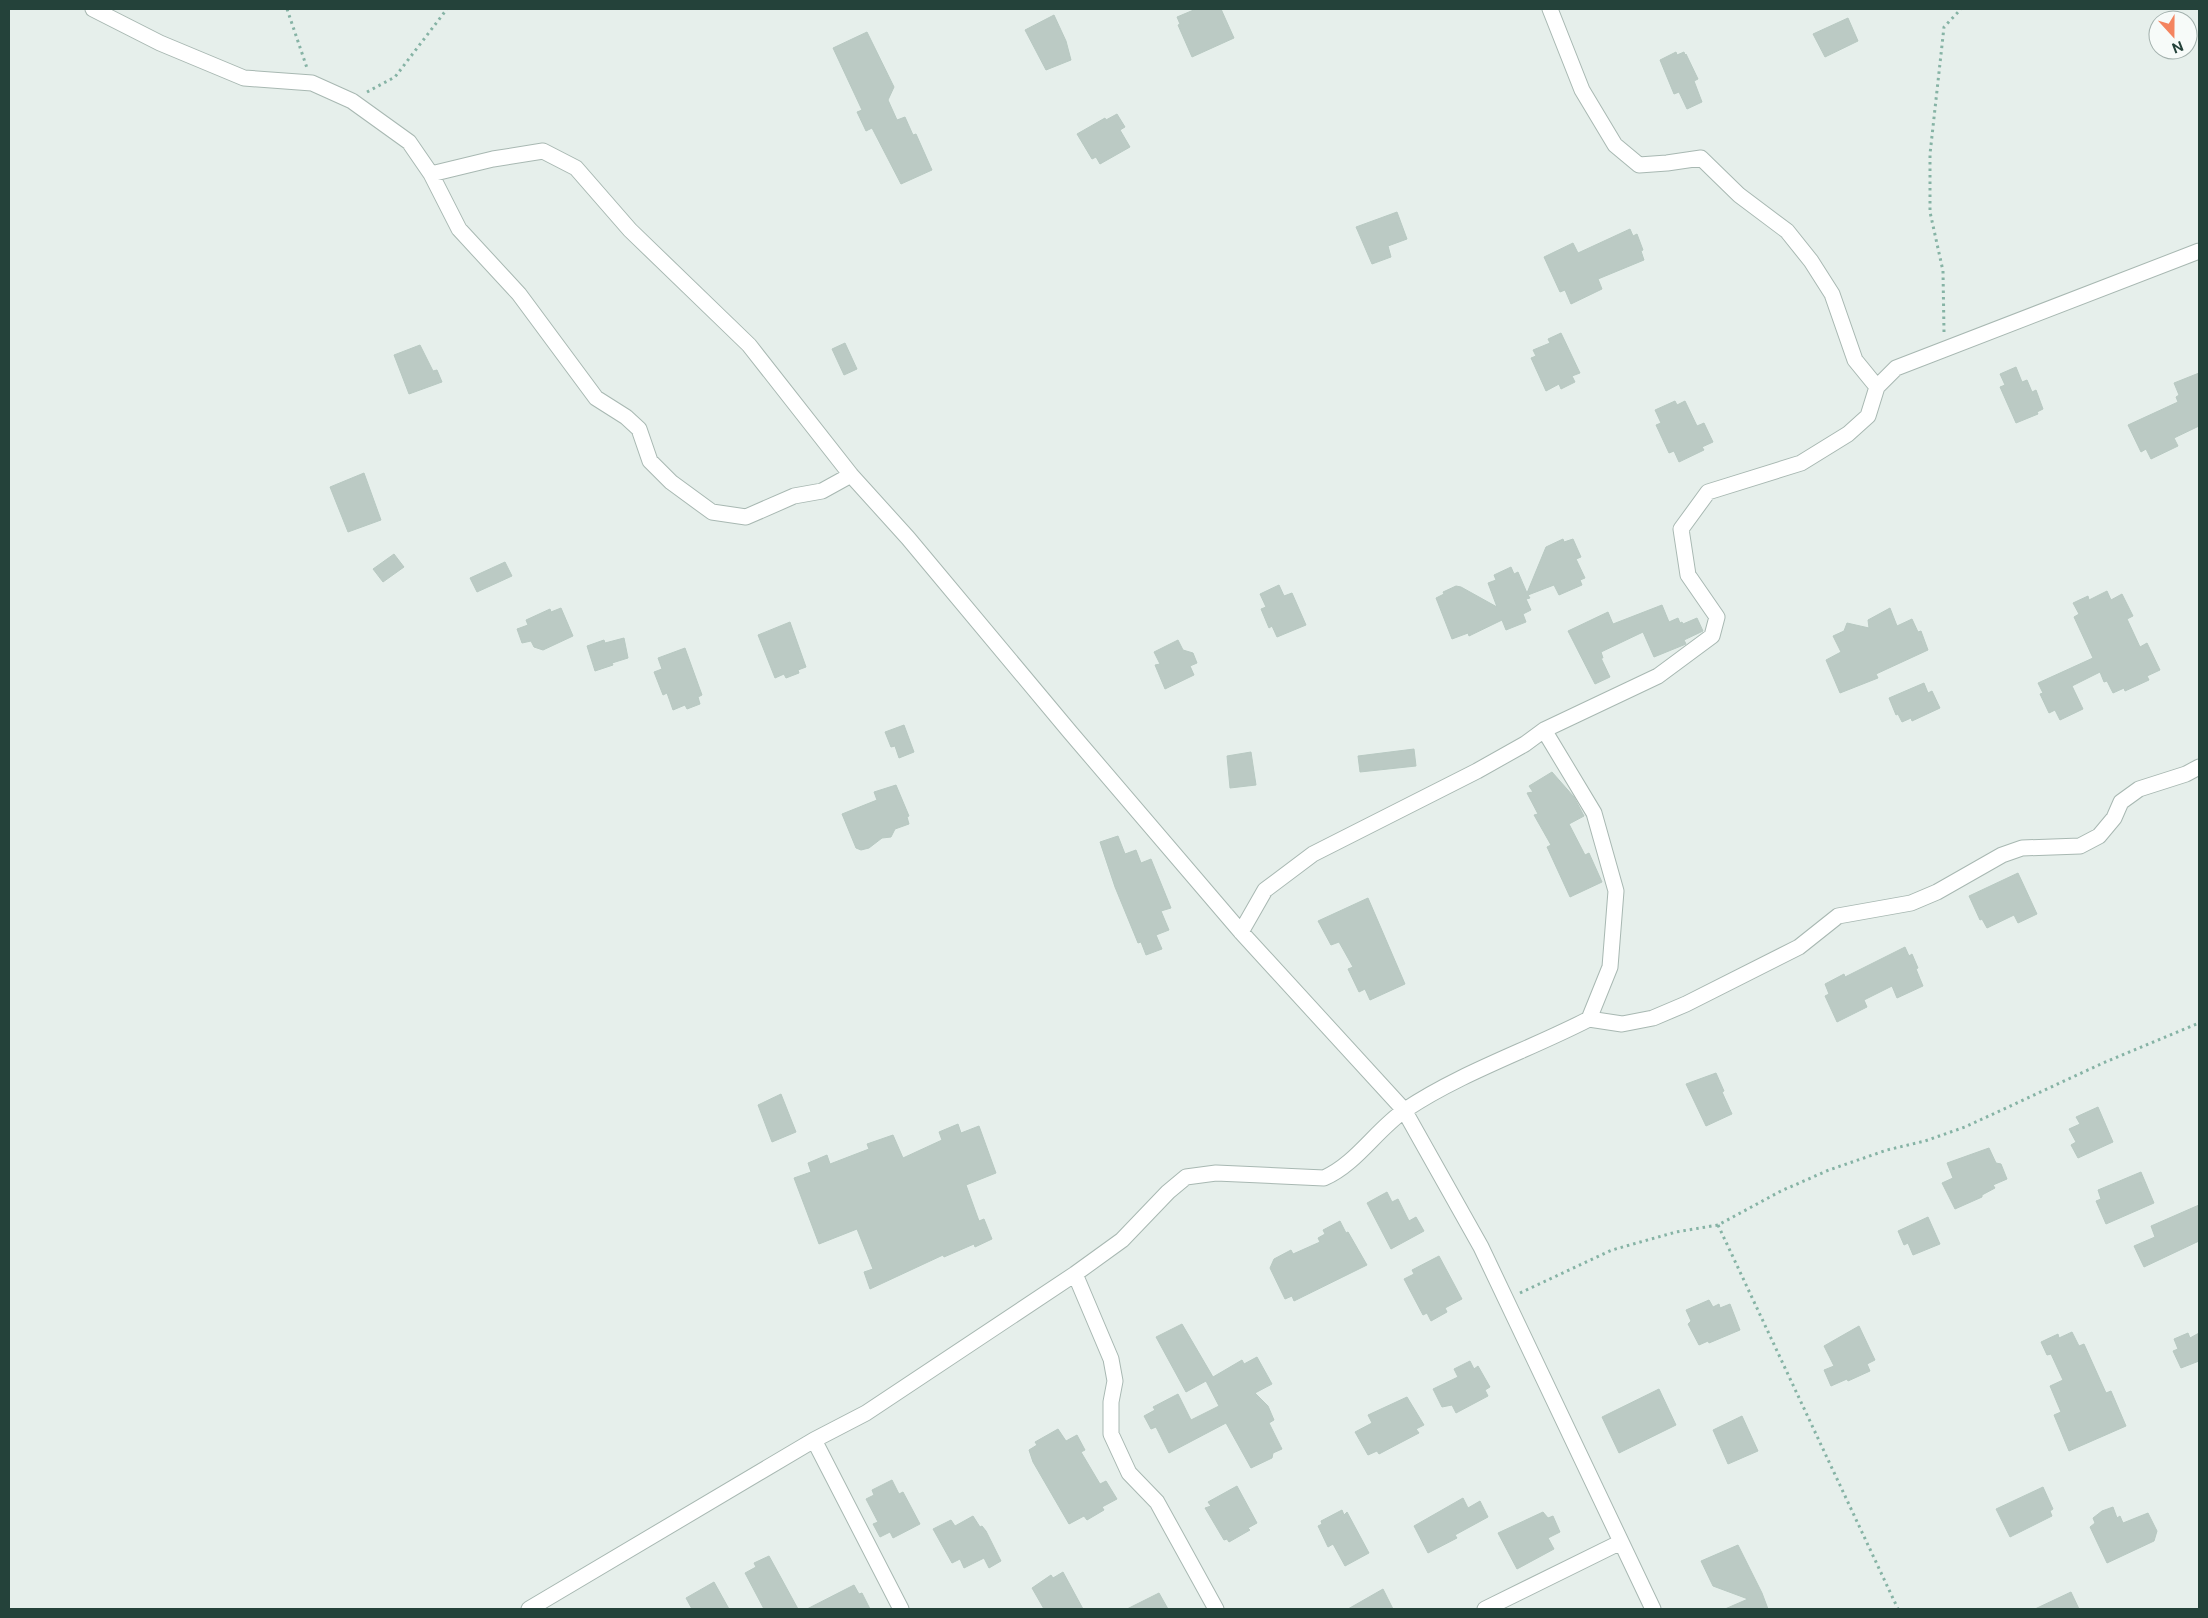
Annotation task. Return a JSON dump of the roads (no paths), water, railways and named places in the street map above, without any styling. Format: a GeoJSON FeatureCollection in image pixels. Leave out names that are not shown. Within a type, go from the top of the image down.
{"type":"FeatureCollection","features":[{"type":"Feature","properties":{"kind":"street"},"geometry":{"type":"LineString","coordinates":[[92,9],[160,43],[244,78],[312,83],[352,101],[409,142],[431,174],[459,229],[519,294],[596,398],[626,416],[639,428],[650,461],[671,482],[712,512],[746,517],[794,496],[822,491],[851,475]]}},
{"type":"Feature","properties":{"kind":"street"},"geometry":{"type":"LineString","coordinates":[[1550,9],[1582,90],[1615,145],[1639,165],[1701,158],[1739,196],[1787,231],[1811,261],[1832,294],[1855,360],[1877,387]]}},
{"type":"Feature","properties":{"kind":"street"},"geometry":{"type":"LineString","coordinates":[[431,174],[494,159],[543,151],[576,168],[630,230],[749,345],[851,475],[908,538],[1240,932],[1404,1110],[1481,1247],[1653,1609]]}},
{"type":"Feature","properties":{"kind":"street"},"geometry":{"type":"LineString","coordinates":[[1240,932],[1265,890],[1313,854],[1477,771],[1525,744],[1544,730],[1658,676],[1712,636],[1717,617],[1688,575],[1681,529],[1708,492],[1801,463],[1848,434],[1868,416],[1877,387],[1896,368],[2199,251]]}},
{"type":"Feature","properties":{"kind":"street"},"geometry":{"type":"LineString","coordinates":[[1544,730],[1594,813],[1616,890],[1610,967],[1589,1019]]}},
{"type":"Feature","properties":{"kind":"street"},"geometry":{"type":"LineString","coordinates":[[529,1609],[814,1440],[866,1413],[1075,1274],[1122,1240],[1168,1192],[1186,1177],[1216,1173],[1242,1173],[1324,1178],[1338,1172],[1404,1110],[1470,1074],[1552,1038],[1589,1019],[1622,1024],[1653,1018],[1686,1004],[1799,946],[1838,916],[1912,903],[1937,892],[2002,855],[2022,848],[2080,846],[2099,836],[2114,818],[2121,802],[2139,789],[2186,774],[2199,767]]}},
{"type":"Feature","properties":{"kind":"street"},"geometry":{"type":"LineString","coordinates":[[1075,1274],[1111,1359],[1115,1381],[1111,1402],[1111,1434],[1129,1473],[1157,1502],[1216,1609]]}},
{"type":"Feature","properties":{"kind":"street"},"geometry":{"type":"LineString","coordinates":[[814,1440],[901,1609]]}},
{"type":"Feature","properties":{"kind":"street"},"geometry":{"type":"LineString","coordinates":[[1485,1609],[1621,1542]]}}]}
